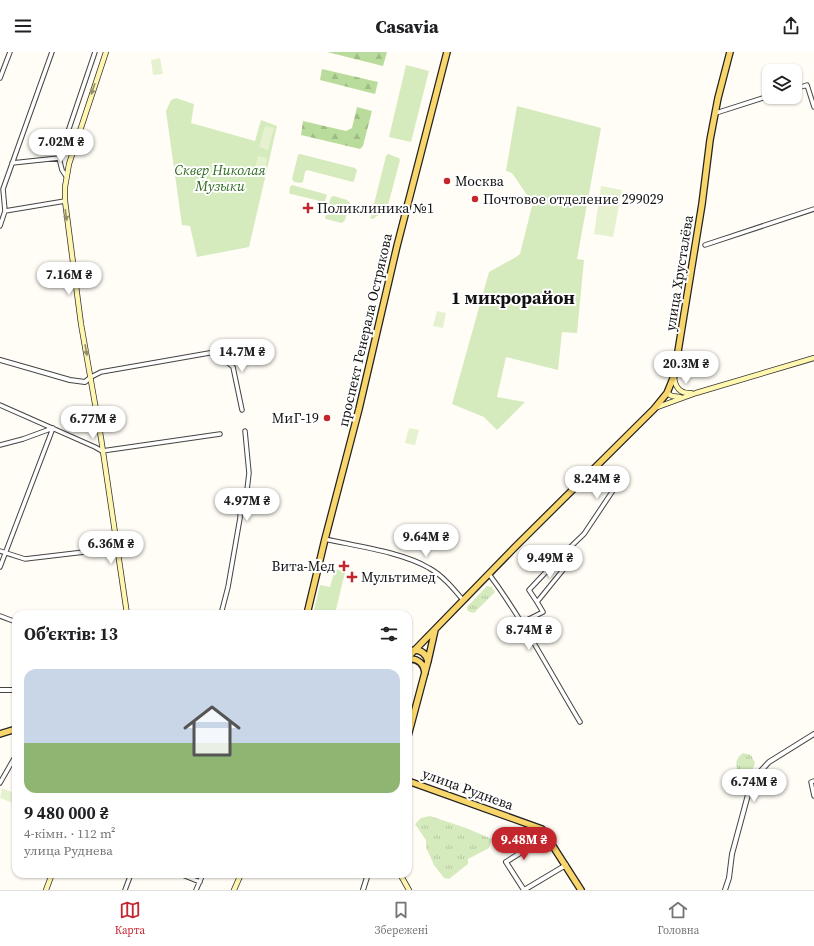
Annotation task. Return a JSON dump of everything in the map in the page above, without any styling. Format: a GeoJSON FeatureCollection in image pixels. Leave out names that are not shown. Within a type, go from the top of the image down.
{"type":"FeatureCollection","features":[{"type":"Feature","properties":{"kind":"main road"},"geometry":{"type":"LineString","coordinates":[[106,52],[83,118],[64,187],[81,324],[127,610]]}},
{"type":"Feature","properties":{"kind":"main road","name":"проспект Генерала Острякова"},"geometry":{"type":"LineString","coordinates":[[308,610],[324,539],[335,505],[359,409],[397,246],[447,52]]}},
{"type":"Feature","properties":{"kind":"main road","name":"улица Хрусталёва"},"geometry":{"type":"LineString","coordinates":[[412,653],[462,600],[654,409],[667,393],[674,376],[702,204],[710,140],[730,52]]}},
{"type":"Feature","properties":{"kind":"main road"},"geometry":{"type":"LineString","coordinates":[[654,409],[696,393],[814,358]]}},
{"type":"Feature","properties":{"kind":"main road"},"geometry":{"type":"LineString","coordinates":[[674,376],[675,384],[680,391],[685,394],[696,393]]}},
{"type":"Feature","properties":{"kind":"main road"},"geometry":{"type":"LineString","coordinates":[[667,393],[672,396],[684,397]]}},
{"type":"Feature","properties":{"kind":"main road"},"geometry":{"type":"LineString","coordinates":[[412,722],[425,675],[435,629]]}},
{"type":"Feature","properties":{"kind":"main road"},"geometry":{"type":"LineString","coordinates":[[414,650],[423,652],[428,661]]}},
{"type":"Feature","properties":{"kind":"main road"},"geometry":{"type":"LineString","coordinates":[[412,659],[417,660],[422,664],[425,675]]}},
{"type":"Feature","properties":{"kind":"main road"},"geometry":{"type":"LineString","coordinates":[[0,734],[12,730]]}},
{"type":"Feature","properties":{"kind":"main road","name":"улица Руднева"},"geometry":{"type":"LineString","coordinates":[[412,782],[542,829],[566,864],[581,890]]}},
{"type":"Feature","properties":{"kind":"main road"},"geometry":{"type":"LineString","coordinates":[[46,890],[50,878]]}},
{"type":"Feature","properties":{"kind":"main road"},"geometry":{"type":"LineString","coordinates":[[234,890],[239,878]]}},
{"type":"Feature","properties":{"kind":"main road"},"geometry":{"type":"LineString","coordinates":[[402,878],[409,890]]}},
{"type":"Feature","properties":{"kind":"street"},"geometry":{"type":"LineString","coordinates":[[0,78],[10,52]]}},
{"type":"Feature","properties":{"kind":"street"},"geometry":{"type":"LineString","coordinates":[[0,226],[5,211],[3,190],[52,52]]}},
{"type":"Feature","properties":{"kind":"street"},"geometry":{"type":"LineString","coordinates":[[66,176],[62,170],[59,158],[95,52]]}},
{"type":"Feature","properties":{"kind":"street"},"geometry":{"type":"LineString","coordinates":[[802,87],[807,85],[814,107]]}},
{"type":"Feature","properties":{"kind":"street"},"geometry":{"type":"LineString","coordinates":[[716,113],[762,98]]}},
{"type":"Feature","properties":{"kind":"street"},"geometry":{"type":"LineString","coordinates":[[12,163],[59,158]]}},
{"type":"Feature","properties":{"kind":"street"},"geometry":{"type":"LineString","coordinates":[[5,211],[65,201]]}},
{"type":"Feature","properties":{"kind":"street"},"geometry":{"type":"LineString","coordinates":[[705,245],[814,209]]}},
{"type":"Feature","properties":{"kind":"street"},"geometry":{"type":"LineString","coordinates":[[0,360],[70,380],[85,382],[90,377],[101,372],[215,352],[233,367],[242,410]]}},
{"type":"Feature","properties":{"kind":"street"},"geometry":{"type":"LineString","coordinates":[[0,405],[95,446],[102,451],[220,434]]}},
{"type":"Feature","properties":{"kind":"street"},"geometry":{"type":"LineString","coordinates":[[0,445],[23,439],[53,428]]}},
{"type":"Feature","properties":{"kind":"street"},"geometry":{"type":"LineString","coordinates":[[0,566],[53,428]]}},
{"type":"Feature","properties":{"kind":"street"},"geometry":{"type":"LineString","coordinates":[[222,610],[229,581],[240,518],[241,497],[247,490],[249,473],[245,431]]}},
{"type":"Feature","properties":{"kind":"street"},"geometry":{"type":"LineString","coordinates":[[521,623],[543,612],[529,590],[584,534],[614,489],[594,468]]}},
{"type":"Feature","properties":{"kind":"street"},"geometry":{"type":"LineString","coordinates":[[324,539],[400,556],[419,563],[438,574],[462,600]]}},
{"type":"Feature","properties":{"kind":"street"},"geometry":{"type":"LineString","coordinates":[[0,551],[25,559],[110,549],[112,546],[117,545]]}},
{"type":"Feature","properties":{"kind":"street"},"geometry":{"type":"LineString","coordinates":[[537,602],[567,565],[561,556]]}},
{"type":"Feature","properties":{"kind":"street"},"geometry":{"type":"LineString","coordinates":[[489,574],[521,623],[580,722]]}},
{"type":"Feature","properties":{"kind":"street"},"geometry":{"type":"LineString","coordinates":[[0,616],[12,620]]}},
{"type":"Feature","properties":{"kind":"street"},"geometry":{"type":"LineString","coordinates":[[0,690],[12,690]]}},
{"type":"Feature","properties":{"kind":"street"},"geometry":{"type":"LineString","coordinates":[[725,890],[729,878],[734,847],[749,791],[757,775],[769,762],[814,734]]}},
{"type":"Feature","properties":{"kind":"street"},"geometry":{"type":"LineString","coordinates":[[0,783],[12,762]]}},
{"type":"Feature","properties":{"kind":"street"},"geometry":{"type":"LineString","coordinates":[[814,781],[811,782],[814,796]]}},
{"type":"Feature","properties":{"kind":"street"},"geometry":{"type":"LineString","coordinates":[[547,836],[506,862],[524,890],[566,864]]}},
{"type":"Feature","properties":{"kind":"street"},"geometry":{"type":"LineString","coordinates":[[125,890],[130,878]]}},
{"type":"Feature","properties":{"kind":"street"},"geometry":{"type":"LineString","coordinates":[[190,878],[200,882]]}},
{"type":"Feature","properties":{"kind":"street"},"geometry":{"type":"LineString","coordinates":[[196,890],[202,878]]}},
{"type":"Feature","properties":{"kind":"street"},"geometry":{"type":"LineString","coordinates":[[363,890],[367,878]]}},
{"type":"Feature","properties":{"kind":"green space"},"geometry":{"type":"Polygon","coordinates":[[[327,52],[387,52],[383,66],[327,52]]]}},
{"type":"Feature","properties":{"kind":"green space"},"geometry":{"type":"Polygon","coordinates":[[[160,58],[163,74],[153,75],[151,60],[160,58]]]}},
{"type":"Feature","properties":{"kind":"green space"},"geometry":{"type":"Polygon","coordinates":[[[406,65],[429,71],[411,142],[389,137],[406,65]]]}},
{"type":"Feature","properties":{"kind":"green space"},"geometry":{"type":"Polygon","coordinates":[[[322,69],[378,82],[375,94],[320,80],[322,69]]]}},
{"type":"Feature","properties":{"kind":"green space","name":"Сквер Николая Музыки"},"geometry":{"type":"Polygon","coordinates":[[[176,98],[194,104],[191,123],[255,141],[261,120],[277,126],[249,247],[197,257],[190,226],[182,225],[166,111],[171,100],[176,98]]]}},
{"type":"Feature","properties":{"kind":"green space"},"geometry":{"type":"Polygon","coordinates":[[[517,106],[601,128],[577,259],[584,260],[577,333],[562,332],[558,370],[506,357],[497,397],[525,402],[497,430],[484,417],[452,404],[489,272],[520,254],[532,206],[531,201],[512,173],[506,171],[517,106]]]}},
{"type":"Feature","properties":{"kind":"green space"},"geometry":{"type":"Polygon","coordinates":[[[357,107],[372,111],[363,146],[360,149],[301,135],[303,121],[346,131],[352,128],[357,107]]]}},
{"type":"Feature","properties":{"kind":"green space"},"geometry":{"type":"Polygon","coordinates":[[[265,126],[274,128],[268,150],[259,147],[265,126]]]}},
{"type":"Feature","properties":{"kind":"green space"},"geometry":{"type":"Polygon","coordinates":[[[300,154],[355,168],[357,170],[354,181],[353,182],[307,170],[305,172],[303,182],[294,182],[292,179],[298,155],[300,154]]]}},
{"type":"Feature","properties":{"kind":"green space"},"geometry":{"type":"Polygon","coordinates":[[[388,154],[399,158],[400,160],[387,209],[373,219],[370,218],[386,156],[388,154]]]}},
{"type":"Feature","properties":{"kind":"green space"},"geometry":{"type":"Polygon","coordinates":[[[258,156],[267,158],[263,175],[254,173],[258,156]]]}},
{"type":"Feature","properties":{"kind":"green space"},"geometry":{"type":"Polygon","coordinates":[[[292,185],[325,194],[327,195],[325,201],[291,194],[289,193],[292,185]]]}},
{"type":"Feature","properties":{"kind":"green space"},"geometry":{"type":"Polygon","coordinates":[[[601,186],[622,190],[613,237],[594,234],[601,186]]]}},
{"type":"Feature","properties":{"kind":"green space"},"geometry":{"type":"Polygon","coordinates":[[[334,196],[347,200],[350,203],[345,220],[342,223],[326,219],[325,217],[331,197],[334,196]]]}},
{"type":"Feature","properties":{"kind":"green space"},"geometry":{"type":"Polygon","coordinates":[[[437,311],[446,313],[443,328],[433,326],[437,311]]]}},
{"type":"Feature","properties":{"kind":"green space"},"geometry":{"type":"Polygon","coordinates":[[[409,428],[419,430],[415,445],[405,443],[409,428]]]}},
{"type":"Feature","properties":{"kind":"green space"},"geometry":{"type":"Polygon","coordinates":[[[335,569],[345,572],[336,610],[314,610],[320,585],[330,587],[335,569]]]}},
{"type":"Feature","properties":{"kind":"green space"},"geometry":{"type":"Polygon","coordinates":[[[487,586],[492,587],[495,592],[474,613],[467,610],[467,607],[487,586]]]}},
{"type":"Feature","properties":{"kind":"green space"},"geometry":{"type":"Polygon","coordinates":[[[743,753],[751,755],[755,763],[751,773],[748,776],[739,773],[737,767],[736,762],[743,753]]]}},
{"type":"Feature","properties":{"kind":"green space"},"geometry":{"type":"Polygon","coordinates":[[[2,788],[12,792],[12,802],[0,798],[2,788]]]}},
{"type":"Feature","properties":{"kind":"green space"},"geometry":{"type":"Polygon","coordinates":[[[430,816],[466,828],[492,839],[489,848],[468,859],[468,864],[449,879],[444,878],[434,865],[426,847],[426,840],[415,824],[421,818],[430,816]]]}},
{"type":"Feature","properties":{"kind":"place","name":"Москва"},"geometry":{"type":"Point","coordinates":[447,181]}},
{"type":"Feature","properties":{"kind":"place","name":"Почтовое отделение 299029"},"geometry":{"type":"Point","coordinates":[475,199]}},
{"type":"Feature","properties":{"kind":"place","name":"Поликлиника №1"},"geometry":{"type":"Point","coordinates":[308,208]}},
{"type":"Feature","properties":{"kind":"place","name":"МиГ-19"},"geometry":{"type":"Point","coordinates":[327,418]}},
{"type":"Feature","properties":{"kind":"place","name":"Вита-Мед"},"geometry":{"type":"Point","coordinates":[344,566]}},
{"type":"Feature","properties":{"kind":"place","name":"Мультимед"},"geometry":{"type":"Point","coordinates":[352,577]}},
{"type":"Feature","properties":{"kind":"district","name":"1 микрорайон"},"geometry":{"type":"Point","coordinates":[513,298]}}]}
